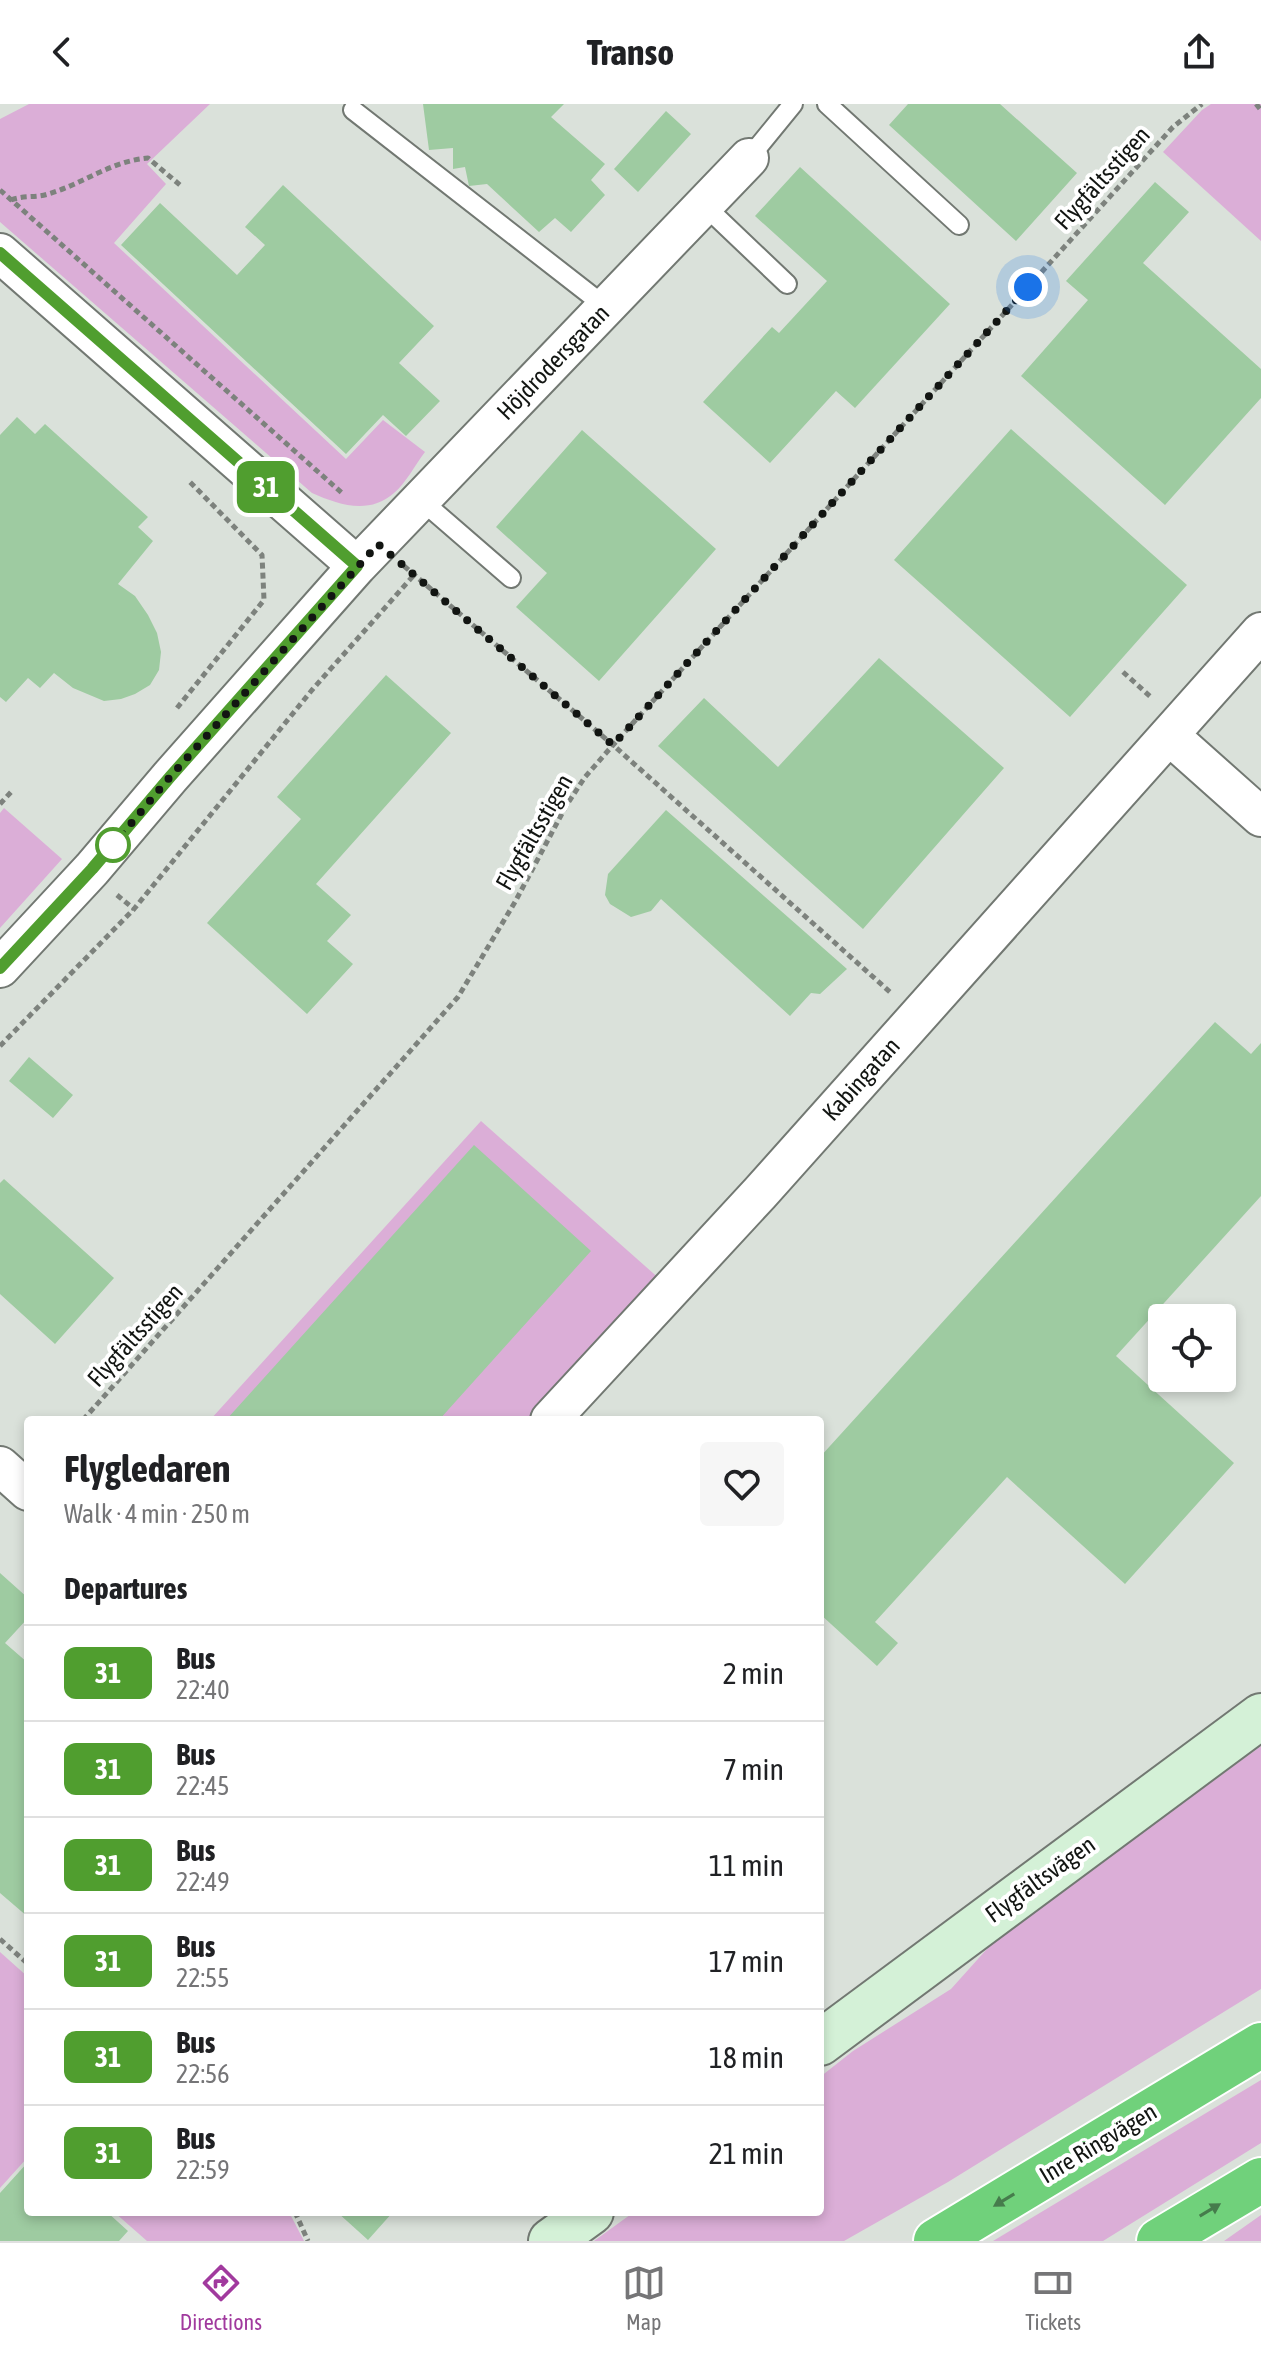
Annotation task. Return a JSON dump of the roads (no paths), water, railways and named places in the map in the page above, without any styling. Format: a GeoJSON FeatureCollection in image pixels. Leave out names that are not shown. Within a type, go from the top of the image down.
{"type":"FeatureCollection","features":[{"type":"Feature","properties":{"kind":"highway"},"geometry":{"type":"LineString","coordinates":[[1143,2115],[1261,2025]]}},
{"type":"Feature","properties":{"kind":"highway","name":"Inre Ringvägen"},"geometry":{"type":"LineString","coordinates":[[936,2241],[1261,2045]]}},
{"type":"Feature","properties":{"kind":"highway"},"geometry":{"type":"LineString","coordinates":[[1159,2241],[1261,2180]]}},
{"type":"Feature","properties":{"kind":"street","name":"Höjdrodersgatan"},"geometry":{"type":"LineString","coordinates":[[0,968],[92,869],[367,555],[749,158]]}},
{"type":"Feature","properties":{"kind":"street"},"geometry":{"type":"LineString","coordinates":[[0,253],[367,555]]}},
{"type":"Feature","properties":{"kind":"street","name":"Kabingatan"},"geometry":{"type":"LineString","coordinates":[[554,1416],[918,1016],[1261,632]]}},
{"type":"Feature","properties":{"kind":"street"},"geometry":{"type":"LineString","coordinates":[[1170,736],[1261,817]]}},
{"type":"Feature","properties":{"kind":"street"},"geometry":{"type":"LineString","coordinates":[[0,1466],[24,1487]]}},
{"type":"Feature","properties":{"kind":"street","name":"Flygfältsvägen"},"geometry":{"type":"LineString","coordinates":[[824,2040],[1261,1716]]}},
{"type":"Feature","properties":{"kind":"street"},"geometry":{"type":"LineString","coordinates":[[551,2241],[585,2216]]}},
{"type":"Feature","properties":{"kind":"lane"},"geometry":{"type":"LineString","coordinates":[[749,158],[793,104]]}},
{"type":"Feature","properties":{"kind":"lane"},"geometry":{"type":"LineString","coordinates":[[827,104],[959,225]]}},
{"type":"Feature","properties":{"kind":"lane"},"geometry":{"type":"LineString","coordinates":[[353,110],[606,307]]}},
{"type":"Feature","properties":{"kind":"lane"},"geometry":{"type":"LineString","coordinates":[[704,205],[787,284]]}},
{"type":"Feature","properties":{"kind":"lane"},"geometry":{"type":"LineString","coordinates":[[421,500],[511,578]]}}]}
